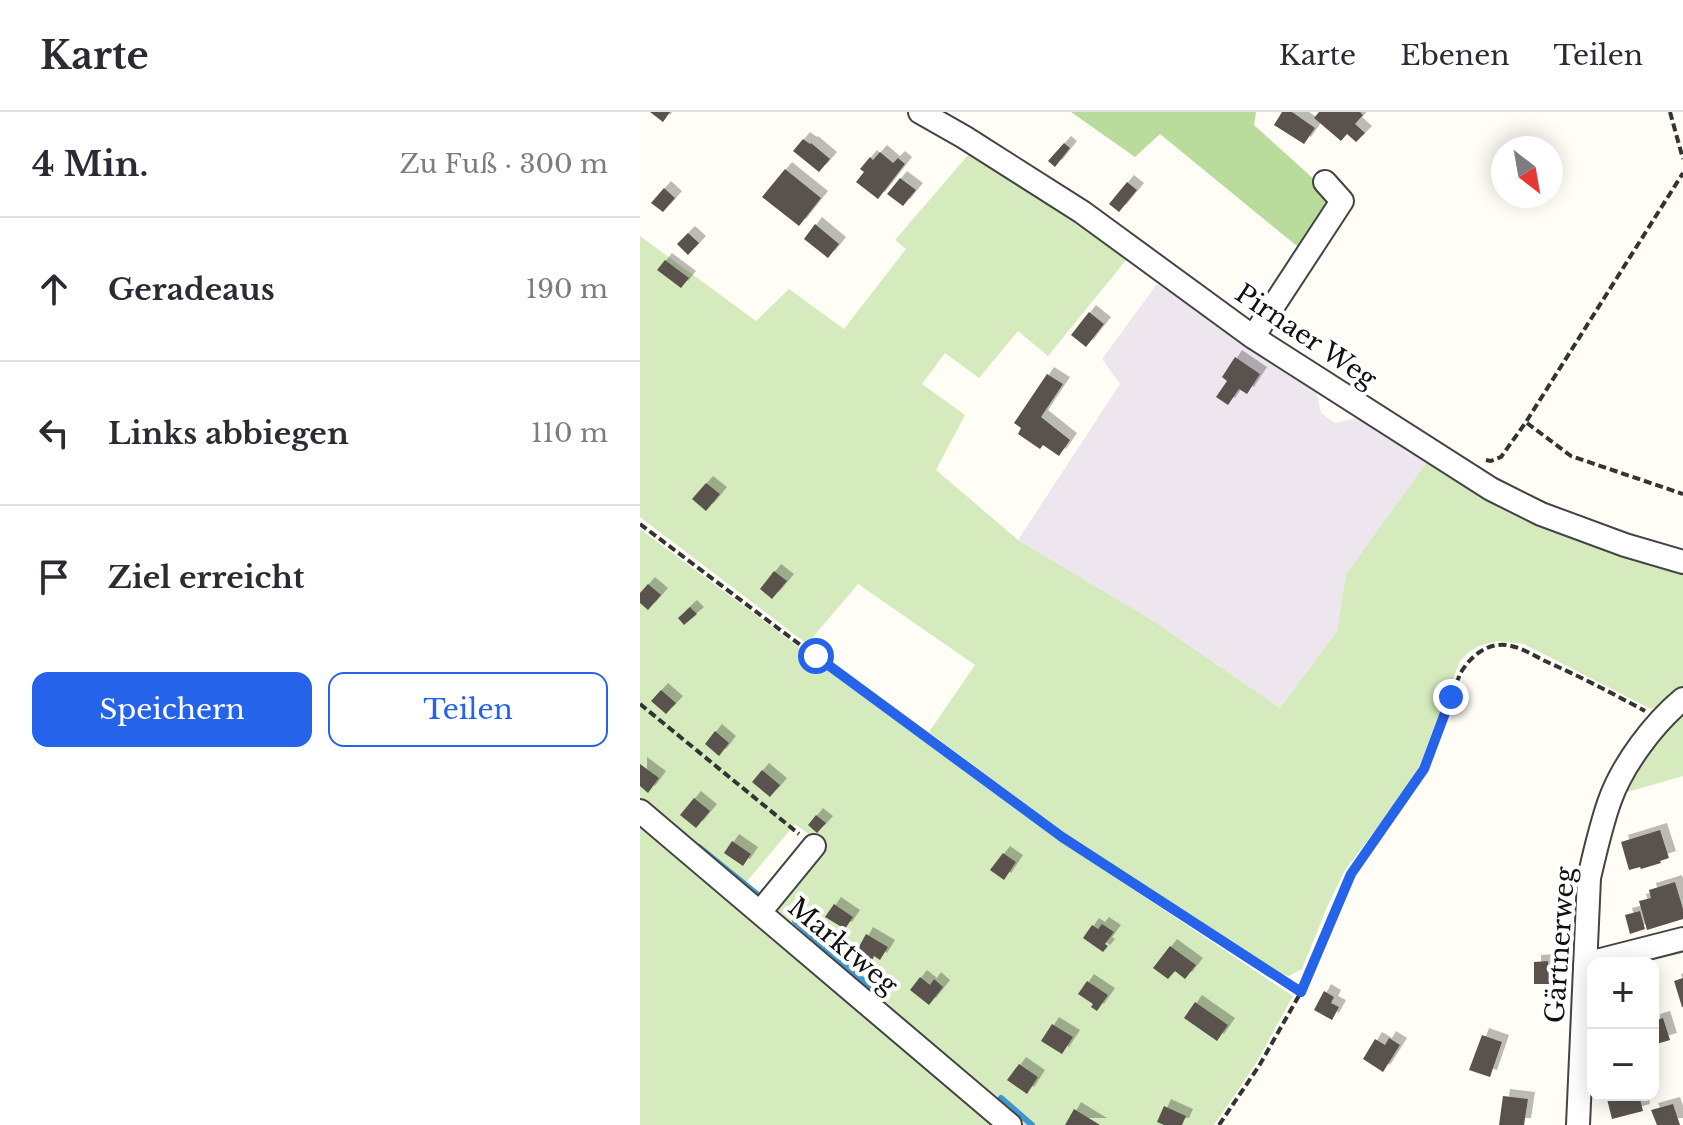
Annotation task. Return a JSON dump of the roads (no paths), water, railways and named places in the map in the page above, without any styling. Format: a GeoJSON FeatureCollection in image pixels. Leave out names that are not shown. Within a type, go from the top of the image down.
{"type":"FeatureCollection","features":[{"type":"Feature","properties":{"kind":"street","name":"Pirnaer Weg"},"geometry":{"type":"LineString","coordinates":[[920,112],[1082,212],[1253,337],[1491,489],[1541,514],[1625,545],[1683,562]]}},
{"type":"Feature","properties":{"kind":"street"},"geometry":{"type":"LineString","coordinates":[[1253,337],[1342,201],[1325,182]]}},
{"type":"Feature","properties":{"kind":"street","name":"Gärtnerweg"},"geometry":{"type":"LineString","coordinates":[[1578,1125],[1589,878],[1611,798],[1629,762],[1661,720],[1683,699]]}},
{"type":"Feature","properties":{"kind":"street","name":"Marktweg"},"geometry":{"type":"LineString","coordinates":[[640,811],[1010,1125]]}},
{"type":"Feature","properties":{"kind":"street"},"geometry":{"type":"LineString","coordinates":[[760,912],[814,846]]}},
{"type":"Feature","properties":{"kind":"street"},"geometry":{"type":"LineString","coordinates":[[1585,964],[1683,939]]}},
{"type":"Feature","properties":{"kind":"waterway"},"geometry":{"type":"LineString","coordinates":[[699,847],[763,899]]}},
{"type":"Feature","properties":{"kind":"waterway"},"geometry":{"type":"LineString","coordinates":[[795,921],[870,987]]}},
{"type":"Feature","properties":{"kind":"waterway"},"geometry":{"type":"LineString","coordinates":[[1001,1098],[1032,1125]]}}]}
